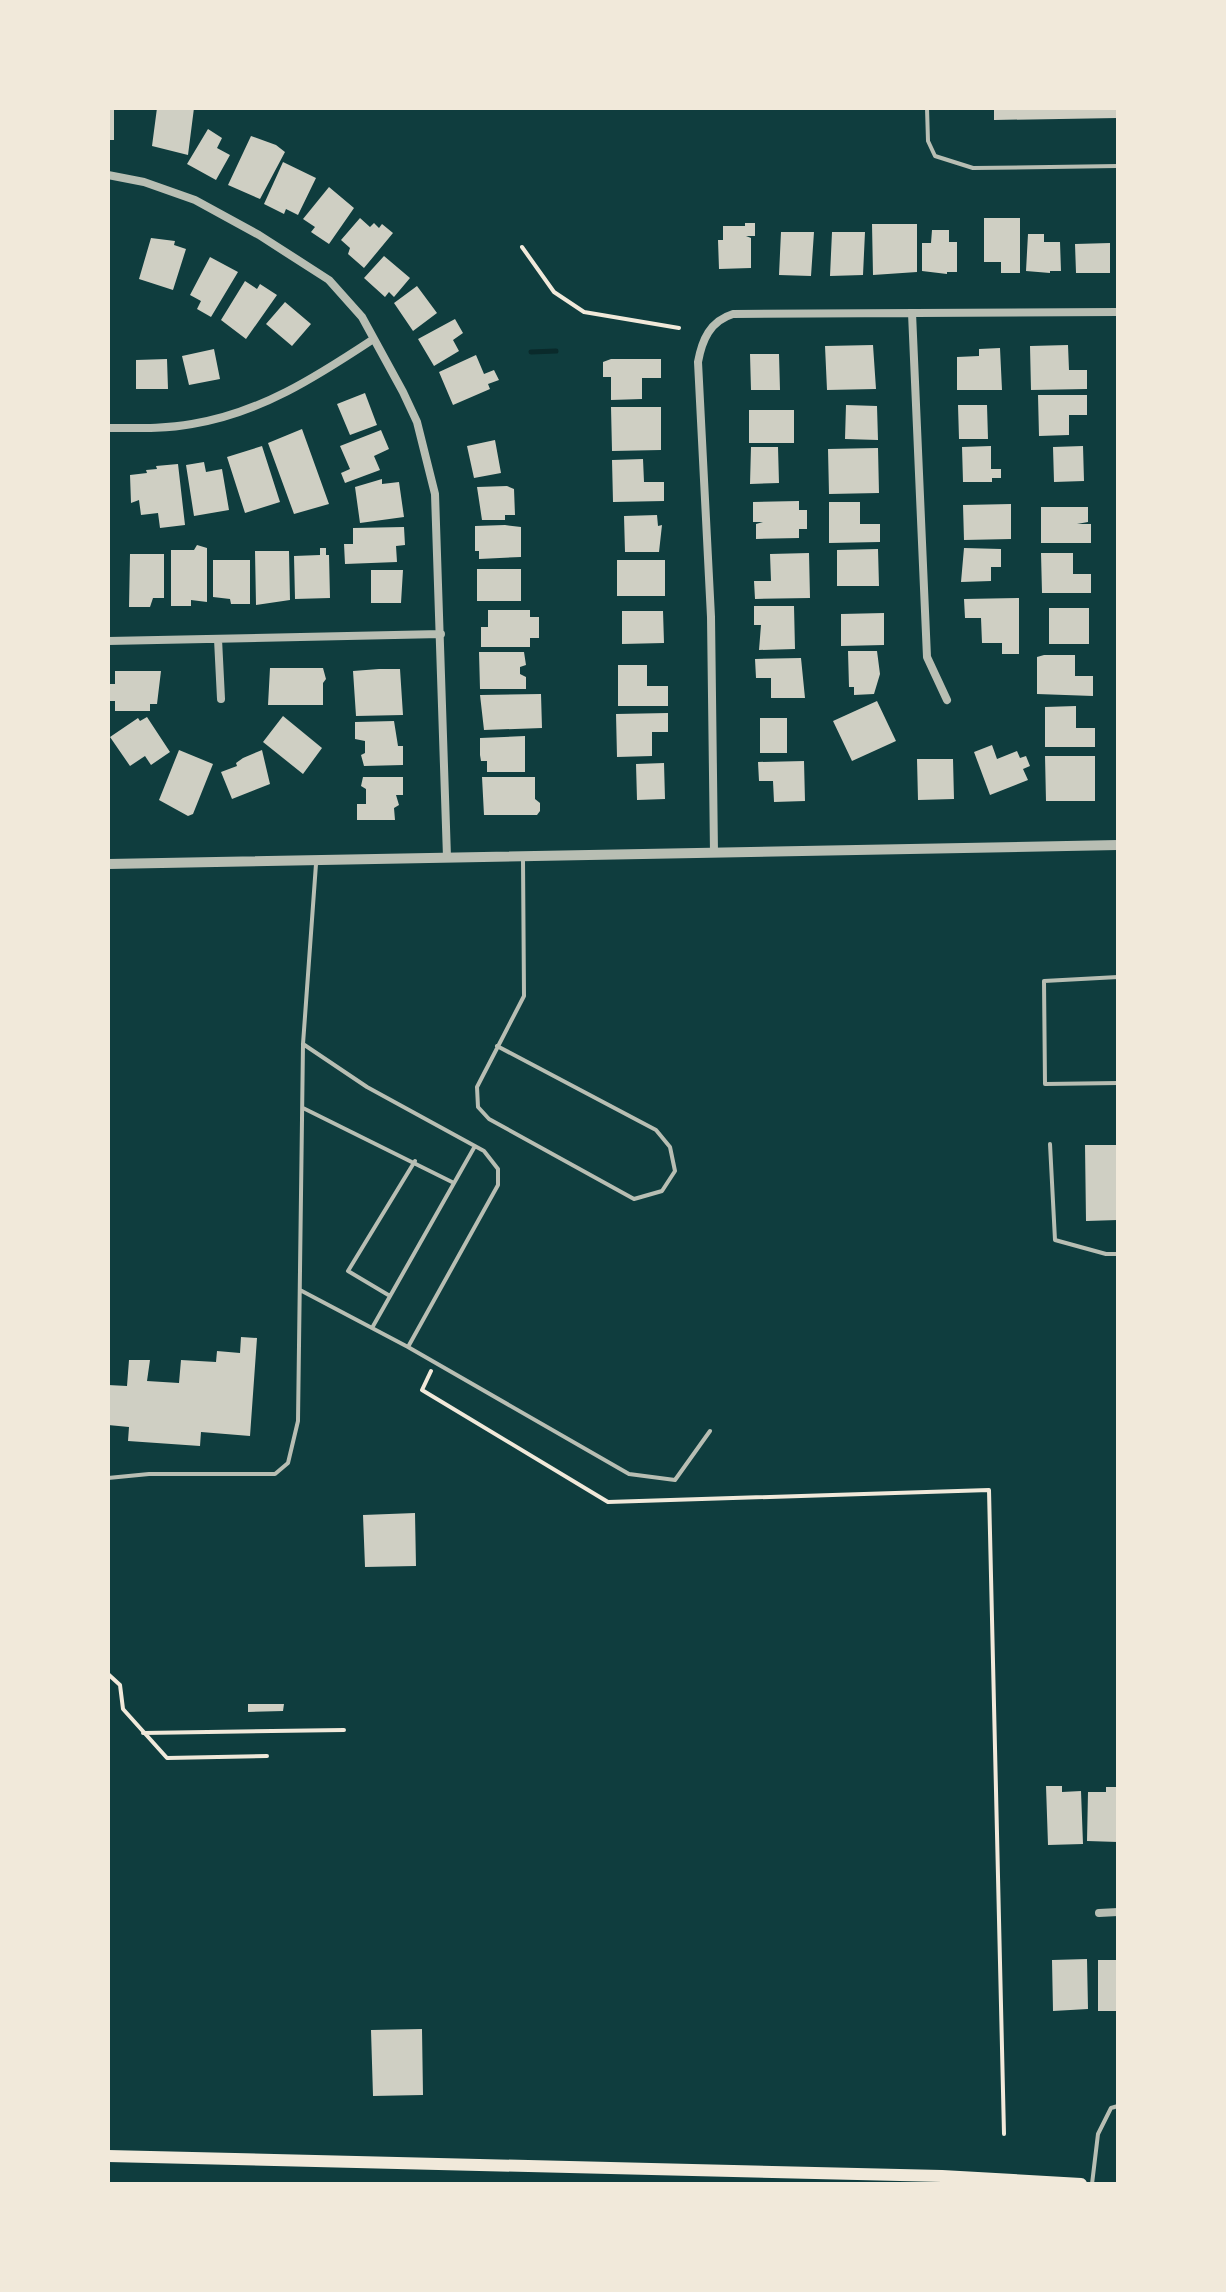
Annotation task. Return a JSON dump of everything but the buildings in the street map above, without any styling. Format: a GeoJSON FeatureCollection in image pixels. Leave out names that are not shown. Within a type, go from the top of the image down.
{"type":"FeatureCollection","features":[{"type":"Feature","properties":{"kind":"main road"},"geometry":{"type":"LineString","coordinates":[[108,2156],[1081,2184]]}},
{"type":"Feature","properties":{"kind":"street"},"geometry":{"type":"LineString","coordinates":[[108,175],[144,182],[195,200],[328,280],[362,317],[410,407],[428,459],[437,519],[447,857]]}},
{"type":"Feature","properties":{"kind":"street"},"geometry":{"type":"LineString","coordinates":[[714,853],[711,617],[698,362],[702,341],[718,320],[733,314],[1118,312]]}},
{"type":"Feature","properties":{"kind":"street"},"geometry":{"type":"LineString","coordinates":[[912,313],[927,658],[947,700]]}},
{"type":"Feature","properties":{"kind":"street"},"geometry":{"type":"LineString","coordinates":[[108,428],[193,424],[262,405],[372,340]]}},
{"type":"Feature","properties":{"kind":"street"},"geometry":{"type":"LineString","coordinates":[[108,641],[441,634]]}},
{"type":"Feature","properties":{"kind":"street"},"geometry":{"type":"LineString","coordinates":[[218,639],[221,699]]}},
{"type":"Feature","properties":{"kind":"street"},"geometry":{"type":"LineString","coordinates":[[108,864],[1118,845]]}},
{"type":"Feature","properties":{"kind":"street"},"geometry":{"type":"LineString","coordinates":[[1099,1912],[1118,1912]]}},
{"type":"Feature","properties":{"kind":"lane"},"geometry":{"type":"LineString","coordinates":[[927,108],[928,141],[935,156],[973,168],[1118,166]]}},
{"type":"Feature","properties":{"kind":"lane"},"geometry":{"type":"LineString","coordinates":[[497,1046],[656,1130],[670,1148],[675,1172],[662,1191],[634,1199],[488,1120],[478,1107],[477,1087],[497,1046],[524,996],[522,856]]}},
{"type":"Feature","properties":{"kind":"lane"},"geometry":{"type":"LineString","coordinates":[[108,1478],[149,1474],[274,1474],[288,1463],[298,1421],[303,1044],[316,861]]}},
{"type":"Feature","properties":{"kind":"lane"},"geometry":{"type":"LineString","coordinates":[[1118,976],[1044,981],[1045,1084],[1118,1082]]}},
{"type":"Feature","properties":{"kind":"lane"},"geometry":{"type":"LineString","coordinates":[[303,1044],[367,1088],[484,1151],[498,1169],[498,1185],[408,1347]]}},
{"type":"Feature","properties":{"kind":"lane"},"geometry":{"type":"LineString","coordinates":[[303,1108],[454,1182]]}},
{"type":"Feature","properties":{"kind":"lane"},"geometry":{"type":"LineString","coordinates":[[1050,1144],[1055,1240],[1118,1254]]}},
{"type":"Feature","properties":{"kind":"lane"},"geometry":{"type":"LineString","coordinates":[[372,1328],[475,1146]]}},
{"type":"Feature","properties":{"kind":"lane"},"geometry":{"type":"LineString","coordinates":[[390,1296],[348,1271],[415,1161]]}},
{"type":"Feature","properties":{"kind":"lane"},"geometry":{"type":"LineString","coordinates":[[300,1290],[435,1362],[628,1474],[676,1480],[710,1431]]}},
{"type":"Feature","properties":{"kind":"lane"},"geometry":{"type":"LineString","coordinates":[[1092,2184],[1098,2134],[1111,2108],[1118,2106]]}},
{"type":"Feature","properties":{"kind":"path"},"geometry":{"type":"LineString","coordinates":[[522,247],[554,292],[584,312],[678,328]]}},
{"type":"Feature","properties":{"kind":"path"},"geometry":{"type":"LineString","coordinates":[[435,1362],[422,1390],[608,1502],[989,1490],[1004,2134]]}},
{"type":"Feature","properties":{"kind":"path"},"geometry":{"type":"LineString","coordinates":[[108,1674],[120,1684],[123,1709],[167,1758],[267,1756]]}},
{"type":"Feature","properties":{"kind":"path"},"geometry":{"type":"LineString","coordinates":[[143,1733],[344,1730]]}},
{"type":"Feature","properties":{"kind":"waterway"},"geometry":{"type":"LineString","coordinates":[[531,352],[556,351]]}}]}
